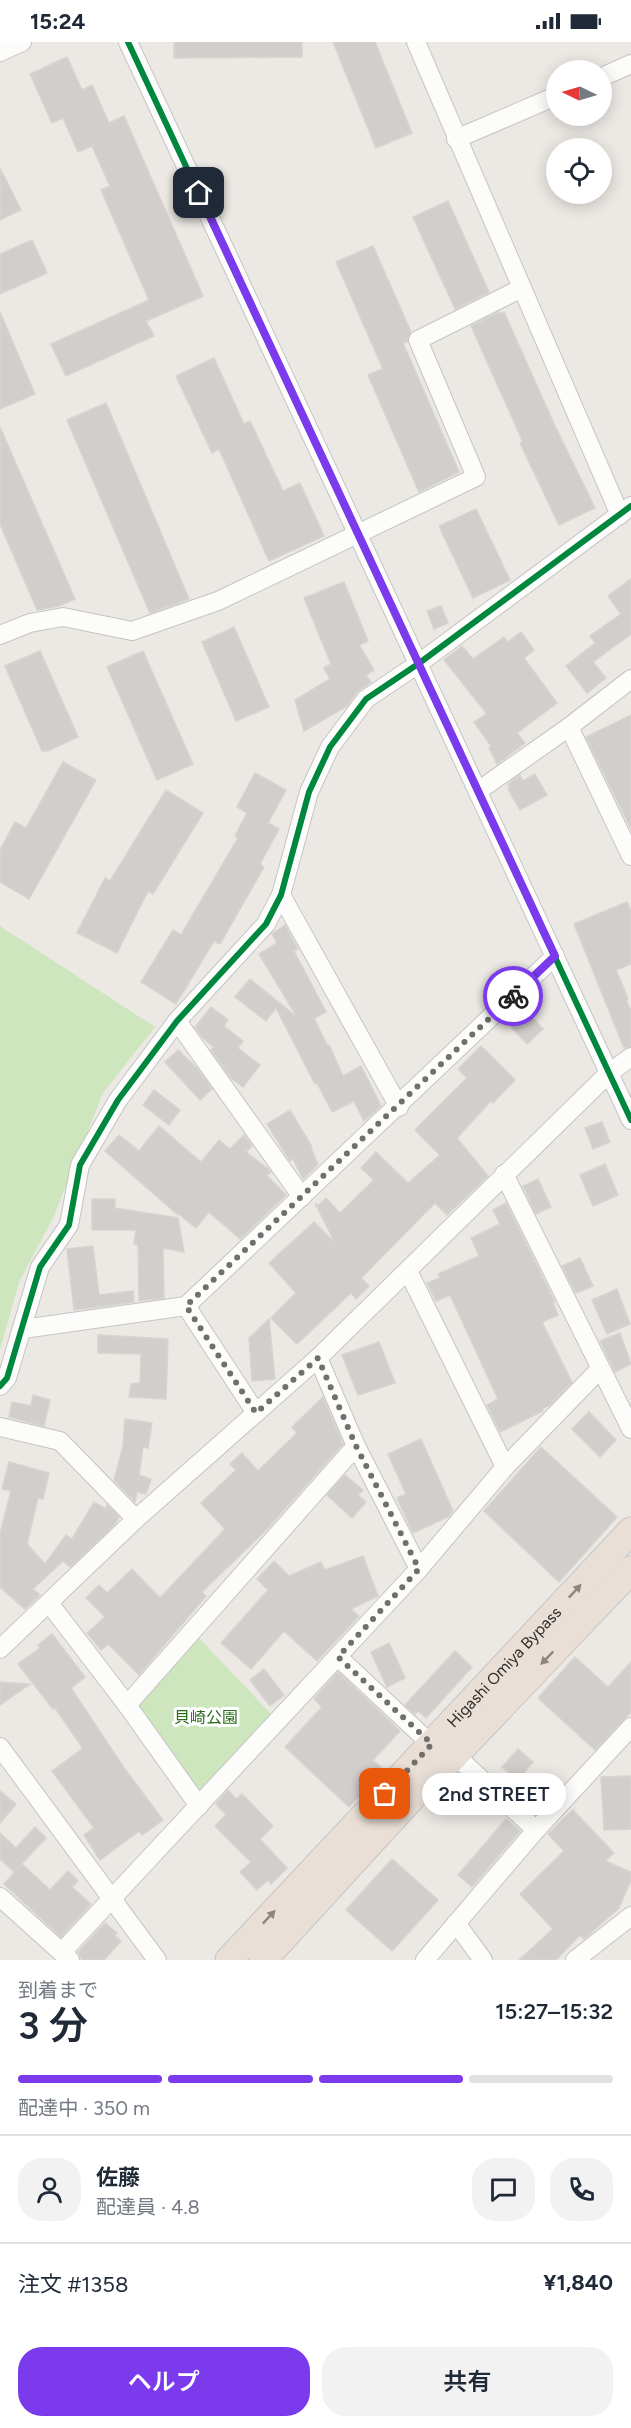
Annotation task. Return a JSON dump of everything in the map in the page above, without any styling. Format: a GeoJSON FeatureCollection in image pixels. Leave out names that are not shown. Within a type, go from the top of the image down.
{"type":"FeatureCollection","features":[{"type":"Feature","properties":{"kind":"highway","name":"Higashi Omiya Bypass"},"geometry":{"type":"LineString","coordinates":[[264,1960],[416,1793],[443,1750],[631,1531]]}},
{"type":"Feature","properties":{"kind":"highway","name":"Higashi Omiya Bypass"},"geometry":{"type":"LineString","coordinates":[[229,1960],[631,1570]]}},
{"type":"Feature","properties":{"kind":"street"},"geometry":{"type":"LineString","coordinates":[[0,52],[22,42]]}},
{"type":"Feature","properties":{"kind":"street"},"geometry":{"type":"LineString","coordinates":[[128,42],[631,1120]]}},
{"type":"Feature","properties":{"kind":"street"},"geometry":{"type":"LineString","coordinates":[[0,1386],[7,1378],[40,1267],[69,1225],[80,1165],[118,1100],[177,1021],[266,924],[281,895],[309,792],[330,747],[366,699],[418,664],[626,511],[522,288],[416,42]]}},
{"type":"Feature","properties":{"kind":"street"},"geometry":{"type":"LineString","coordinates":[[612,73],[631,64]]}},
{"type":"Feature","properties":{"kind":"street"},"geometry":{"type":"LineString","coordinates":[[456,139],[546,100]]}},
{"type":"Feature","properties":{"kind":"street"},"geometry":{"type":"LineString","coordinates":[[0,635],[30,623],[63,617],[132,631],[218,601],[476,477],[418,340],[522,288]]}},
{"type":"Feature","properties":{"kind":"street"},"geometry":{"type":"LineString","coordinates":[[478,791],[569,727],[631,679]]}},
{"type":"Feature","properties":{"kind":"street"},"geometry":{"type":"LineString","coordinates":[[569,727],[631,856]]}},
{"type":"Feature","properties":{"kind":"street"},"geometry":{"type":"LineString","coordinates":[[281,895],[399,1107]]}},
{"type":"Feature","properties":{"kind":"street"},"geometry":{"type":"LineString","coordinates":[[23,1329],[186,1306],[399,1107],[555,956]]}},
{"type":"Feature","properties":{"kind":"street"},"geometry":{"type":"LineString","coordinates":[[177,1021],[302,1197]]}},
{"type":"Feature","properties":{"kind":"street"},"geometry":{"type":"LineString","coordinates":[[0,1649],[136,1519],[318,1358],[609,1073],[631,1057]]}},
{"type":"Feature","properties":{"kind":"street"},"geometry":{"type":"LineString","coordinates":[[504,1174],[631,1429]]}},
{"type":"Feature","properties":{"kind":"street"},"geometry":{"type":"LineString","coordinates":[[408,1271],[505,1467]]}},
{"type":"Feature","properties":{"kind":"street"},"geometry":{"type":"LineString","coordinates":[[186,1306],[256,1413]]}},
{"type":"Feature","properties":{"kind":"street"},"geometry":{"type":"LineString","coordinates":[[318,1358],[356,1446],[419,1569]]}},
{"type":"Feature","properties":{"kind":"street"},"geometry":{"type":"LineString","coordinates":[[0,1897],[66,1956],[112,1899],[419,1569],[505,1467],[600,1369]]}},
{"type":"Feature","properties":{"kind":"street"},"geometry":{"type":"LineString","coordinates":[[0,1426],[60,1441],[136,1519]]}},
{"type":"Feature","properties":{"kind":"street"},"geometry":{"type":"LineString","coordinates":[[127,1705],[356,1446]]}},
{"type":"Feature","properties":{"kind":"street"},"geometry":{"type":"LineString","coordinates":[[49,1603],[127,1705],[199,1806]]}},
{"type":"Feature","properties":{"kind":"street"},"geometry":{"type":"LineString","coordinates":[[338,1657],[536,1830]]}},
{"type":"Feature","properties":{"kind":"street"},"geometry":{"type":"LineString","coordinates":[[425,1960],[536,1830],[631,1727]]}},
{"type":"Feature","properties":{"kind":"street"},"geometry":{"type":"LineString","coordinates":[[0,1747],[157,1960]]}},
{"type":"Feature","properties":{"kind":"street"},"geometry":{"type":"LineString","coordinates":[[456,1923],[483,1960]]}},
{"type":"Feature","properties":{"kind":"street"},"geometry":{"type":"LineString","coordinates":[[575,1960],[628,1923]]}},
{"type":"Feature","properties":{"kind":"green space"},"geometry":{"type":"Polygon","coordinates":[[[0,926],[155,1027],[103,1093],[53,1218],[19,1282],[0,1350],[0,926]]]}},
{"type":"Feature","properties":{"kind":"green space","name":"貝崎公園"},"geometry":{"type":"Polygon","coordinates":[[[198,1637],[275,1718],[200,1799],[138,1704],[198,1637]]]}},
{"type":"Feature","properties":{"kind":"building"},"geometry":{"type":"Polygon","coordinates":[[[174,42],[302,42],[302,57],[174,58],[174,42]]]}},
{"type":"Feature","properties":{"kind":"building"},"geometry":{"type":"Polygon","coordinates":[[[333,42],[375,42],[412,133],[376,148],[333,42]]]}},
{"type":"Feature","properties":{"kind":"building"},"geometry":{"type":"Polygon","coordinates":[[[67,57],[82,90],[92,85],[109,123],[124,116],[203,296],[146,321],[154,336],[66,376],[51,344],[149,300],[101,190],[110,186],[92,146],[78,152],[63,118],[52,123],[30,74],[67,57]]]}},
{"type":"Feature","properties":{"kind":"building"},"geometry":{"type":"Polygon","coordinates":[[[0,168],[21,210],[0,220],[0,168]]]}},
{"type":"Feature","properties":{"kind":"building"},"geometry":{"type":"Polygon","coordinates":[[[448,201],[489,292],[455,309],[413,217],[448,201]]]}},
{"type":"Feature","properties":{"kind":"building"},"geometry":{"type":"Polygon","coordinates":[[[32,240],[47,273],[0,294],[0,254],[32,240]]]}},
{"type":"Feature","properties":{"kind":"building"},"geometry":{"type":"Polygon","coordinates":[[[373,246],[411,332],[407,342],[403,343],[459,472],[419,492],[368,375],[383,369],[336,262],[373,246]]]}},
{"type":"Feature","properties":{"kind":"building"},"geometry":{"type":"Polygon","coordinates":[[[0,312],[35,394],[0,409],[0,312]]]}},
{"type":"Feature","properties":{"kind":"building"},"geometry":{"type":"Polygon","coordinates":[[[499,312],[500,314],[504,312],[595,508],[559,525],[520,443],[523,442],[471,326],[499,312]]]}},
{"type":"Feature","properties":{"kind":"building"},"geometry":{"type":"Polygon","coordinates":[[[214,358],[244,424],[250,421],[283,491],[300,483],[324,536],[269,561],[219,449],[212,453],[176,376],[214,358]]]}},
{"type":"Feature","properties":{"kind":"building"},"geometry":{"type":"Polygon","coordinates":[[[106,403],[189,599],[150,613],[67,420],[106,403]]]}},
{"type":"Feature","properties":{"kind":"building"},"geometry":{"type":"Polygon","coordinates":[[[0,427],[75,599],[59,606],[37,610],[0,524],[0,427]]]}},
{"type":"Feature","properties":{"kind":"building"},"geometry":{"type":"Polygon","coordinates":[[[476,509],[510,580],[473,598],[439,526],[476,509]]]}},
{"type":"Feature","properties":{"kind":"building"},"geometry":{"type":"Polygon","coordinates":[[[631,579],[631,634],[593,662],[606,678],[587,693],[566,666],[595,643],[590,636],[621,614],[608,596],[631,579]]]}},
{"type":"Feature","properties":{"kind":"building"},"geometry":{"type":"Polygon","coordinates":[[[344,582],[368,641],[359,645],[374,670],[366,675],[371,682],[357,692],[347,706],[304,731],[295,700],[330,679],[324,668],[331,664],[304,598],[344,582]]]}},
{"type":"Feature","properties":{"kind":"building"},"geometry":{"type":"Polygon","coordinates":[[[441,606],[448,623],[434,629],[427,611],[441,606]]]}},
{"type":"Feature","properties":{"kind":"building"},"geometry":{"type":"Polygon","coordinates":[[[234,627],[269,707],[236,721],[202,642],[234,627]]]}},
{"type":"Feature","properties":{"kind":"building"},"geometry":{"type":"Polygon","coordinates":[[[521,632],[534,650],[524,658],[557,703],[517,733],[525,743],[497,764],[489,748],[491,746],[474,722],[487,714],[444,660],[462,646],[473,659],[504,637],[508,642],[521,632]]]}},
{"type":"Feature","properties":{"kind":"building"},"geometry":{"type":"Polygon","coordinates":[[[40,651],[78,737],[48,751],[42,751],[5,666],[40,651]]]}},
{"type":"Feature","properties":{"kind":"building"},"geometry":{"type":"Polygon","coordinates":[[[143,651],[193,764],[157,780],[107,667],[143,651]]]}},
{"type":"Feature","properties":{"kind":"building"},"geometry":{"type":"Polygon","coordinates":[[[631,715],[631,829],[586,737],[631,715]]]}},
{"type":"Feature","properties":{"kind":"building"},"geometry":{"type":"Polygon","coordinates":[[[63,762],[96,780],[29,899],[0,882],[0,850],[15,822],[26,828],[63,762]]]}},
{"type":"Feature","properties":{"kind":"building"},"geometry":{"type":"Polygon","coordinates":[[[255,773],[286,790],[268,823],[279,829],[260,864],[264,867],[220,944],[214,941],[176,1004],[141,982],[173,930],[181,935],[238,838],[235,836],[247,813],[237,807],[255,773]]]}},
{"type":"Feature","properties":{"kind":"building"},"geometry":{"type":"Polygon","coordinates":[[[535,774],[547,795],[520,810],[508,789],[510,788],[508,784],[520,775],[523,781],[535,774]]]}},
{"type":"Feature","properties":{"kind":"building"},"geometry":{"type":"Polygon","coordinates":[[[166,790],[203,813],[153,894],[148,891],[117,953],[77,933],[105,878],[110,881],[166,790]]]}},
{"type":"Feature","properties":{"kind":"building"},"geometry":{"type":"Polygon","coordinates":[[[627,902],[631,911],[631,964],[616,970],[631,1011],[631,1046],[624,1048],[574,924],[627,902]]]}},
{"type":"Feature","properties":{"kind":"building"},"geometry":{"type":"Polygon","coordinates":[[[285,925],[298,949],[294,951],[326,1012],[314,1018],[343,1076],[361,1066],[381,1106],[364,1121],[354,1101],[332,1112],[276,1008],[266,1021],[235,997],[250,979],[297,1017],[259,954],[277,943],[272,934],[285,925]]]}},
{"type":"Feature","properties":{"kind":"building"},"geometry":{"type":"Polygon","coordinates":[[[521,1005],[543,1029],[527,1044],[505,1020],[521,1005]]]}},
{"type":"Feature","properties":{"kind":"building"},"geometry":{"type":"Polygon","coordinates":[[[211,1007],[228,1020],[224,1026],[243,1041],[238,1048],[260,1065],[243,1087],[231,1078],[211,1050],[214,1047],[195,1027],[211,1007]]]}},
{"type":"Feature","properties":{"kind":"building"},"geometry":{"type":"Polygon","coordinates":[[[481,1046],[515,1080],[493,1103],[491,1101],[457,1138],[488,1176],[447,1215],[435,1203],[361,1278],[369,1286],[356,1299],[351,1293],[297,1344],[271,1318],[296,1293],[269,1263],[314,1222],[335,1243],[315,1203],[318,1206],[326,1198],[340,1213],[374,1180],[361,1168],[376,1152],[408,1183],[440,1155],[415,1130],[467,1078],[458,1069],[481,1046]]]}},
{"type":"Feature","properties":{"kind":"building"},"geometry":{"type":"Polygon","coordinates":[[[178,1050],[197,1068],[212,1089],[200,1100],[165,1062],[178,1050]]]}},
{"type":"Feature","properties":{"kind":"building"},"geometry":{"type":"Polygon","coordinates":[[[154,1090],[180,1110],[169,1125],[143,1105],[154,1090]]]}},
{"type":"Feature","properties":{"kind":"building"},"geometry":{"type":"Polygon","coordinates":[[[290,1110],[312,1147],[318,1164],[303,1179],[293,1159],[290,1161],[267,1124],[290,1110]]]}},
{"type":"Feature","properties":{"kind":"building"},"geometry":{"type":"Polygon","coordinates":[[[602,1122],[610,1142],[593,1149],[585,1128],[602,1122]]]}},
{"type":"Feature","properties":{"kind":"building"},"geometry":{"type":"Polygon","coordinates":[[[159,1126],[201,1162],[219,1140],[230,1149],[244,1135],[252,1146],[246,1152],[271,1172],[266,1175],[286,1195],[240,1239],[209,1212],[196,1228],[105,1151],[119,1135],[139,1151],[159,1126]]]}},
{"type":"Feature","properties":{"kind":"building"},"geometry":{"type":"Polygon","coordinates":[[[605,1164],[618,1195],[593,1206],[580,1175],[605,1164]]]}},
{"type":"Feature","properties":{"kind":"building"},"geometry":{"type":"Polygon","coordinates":[[[538,1179],[551,1207],[536,1214],[523,1186],[538,1179]]]}},
{"type":"Feature","properties":{"kind":"building"},"geometry":{"type":"Polygon","coordinates":[[[92,1199],[115,1199],[115,1208],[178,1218],[184,1252],[163,1248],[164,1298],[139,1301],[138,1245],[134,1244],[136,1230],[92,1230],[92,1199]]]}},
{"type":"Feature","properties":{"kind":"building"},"geometry":{"type":"Polygon","coordinates":[[[506,1203],[555,1302],[553,1303],[558,1315],[542,1322],[572,1382],[550,1405],[542,1409],[543,1411],[500,1432],[487,1405],[498,1399],[450,1295],[436,1301],[427,1283],[440,1278],[438,1274],[479,1256],[471,1238],[500,1224],[493,1210],[506,1203]]]}},
{"type":"Feature","properties":{"kind":"building"},"geometry":{"type":"Polygon","coordinates":[[[93,1246],[99,1295],[133,1291],[134,1302],[74,1310],[67,1249],[93,1246]]]}},
{"type":"Feature","properties":{"kind":"building"},"geometry":{"type":"Polygon","coordinates":[[[580,1258],[593,1286],[576,1293],[562,1266],[580,1258]]]}},
{"type":"Feature","properties":{"kind":"building"},"geometry":{"type":"Polygon","coordinates":[[[617,1289],[630,1324],[607,1334],[592,1300],[617,1289]]]}},
{"type":"Feature","properties":{"kind":"building"},"geometry":{"type":"Polygon","coordinates":[[[269,1319],[275,1379],[252,1381],[249,1338],[269,1319]]]}},
{"type":"Feature","properties":{"kind":"building"},"geometry":{"type":"Polygon","coordinates":[[[620,1333],[631,1364],[615,1372],[600,1341],[620,1333]]]}},
{"type":"Feature","properties":{"kind":"building"},"geometry":{"type":"Polygon","coordinates":[[[98,1335],[168,1339],[166,1399],[129,1397],[131,1384],[140,1383],[141,1354],[98,1353],[98,1335]]]}},
{"type":"Feature","properties":{"kind":"building"},"geometry":{"type":"Polygon","coordinates":[[[379,1342],[395,1383],[358,1395],[342,1355],[379,1342]]]}},
{"type":"Feature","properties":{"kind":"building"},"geometry":{"type":"Polygon","coordinates":[[[33,1395],[50,1400],[44,1426],[9,1417],[12,1402],[31,1406],[33,1395]]]}},
{"type":"Feature","properties":{"kind":"building"},"geometry":{"type":"Polygon","coordinates":[[[323,1397],[343,1444],[266,1530],[202,1592],[206,1596],[139,1675],[108,1644],[101,1650],[87,1633],[105,1617],[86,1598],[99,1585],[107,1593],[132,1569],[160,1598],[225,1529],[201,1503],[236,1470],[230,1464],[242,1453],[258,1471],[297,1433],[292,1427],[323,1397]]]}},
{"type":"Feature","properties":{"kind":"building"},"geometry":{"type":"Polygon","coordinates":[[[589,1412],[616,1440],[600,1457],[572,1429],[589,1412]]]}},
{"type":"Feature","properties":{"kind":"building"},"geometry":{"type":"Polygon","coordinates":[[[125,1419],[152,1423],[148,1448],[143,1447],[139,1475],[151,1479],[146,1494],[137,1492],[135,1502],[114,1480],[123,1446],[125,1419]]]}},
{"type":"Feature","properties":{"kind":"building"},"geometry":{"type":"Polygon","coordinates":[[[421,1439],[453,1511],[448,1517],[413,1533],[397,1498],[406,1494],[388,1454],[421,1439]]]}},
{"type":"Feature","properties":{"kind":"building"},"geometry":{"type":"Polygon","coordinates":[[[541,1447],[617,1517],[559,1582],[484,1511],[541,1447]]]}},
{"type":"Feature","properties":{"kind":"building"},"geometry":{"type":"Polygon","coordinates":[[[9,1462],[49,1473],[43,1499],[38,1498],[27,1544],[45,1564],[66,1535],[72,1539],[94,1502],[106,1509],[107,1505],[119,1517],[115,1524],[70,1567],[63,1561],[33,1589],[40,1595],[25,1609],[0,1587],[0,1534],[11,1491],[2,1489],[9,1462]]]}},
{"type":"Feature","properties":{"kind":"building"},"geometry":{"type":"Polygon","coordinates":[[[345,1475],[363,1490],[358,1495],[366,1502],[352,1518],[327,1495],[345,1475]]]}},
{"type":"Feature","properties":{"kind":"building"},"geometry":{"type":"Polygon","coordinates":[[[363,1556],[378,1596],[351,1609],[359,1616],[317,1661],[284,1631],[251,1669],[221,1643],[268,1590],[257,1579],[274,1561],[289,1576],[321,1562],[325,1570],[363,1556]]]}},
{"type":"Feature","properties":{"kind":"building"},"geometry":{"type":"Polygon","coordinates":[[[52,1634],[85,1677],[71,1688],[122,1765],[163,1820],[142,1835],[139,1831],[100,1860],[84,1835],[94,1828],[52,1771],[82,1749],[80,1744],[55,1708],[53,1709],[18,1664],[40,1648],[38,1645],[52,1634]]]}},
{"type":"Feature","properties":{"kind":"building"},"geometry":{"type":"Polygon","coordinates":[[[389,1643],[405,1678],[387,1687],[371,1652],[389,1643]]]}},
{"type":"Feature","properties":{"kind":"building"},"geometry":{"type":"Polygon","coordinates":[[[455,1651],[472,1667],[426,1718],[418,1711],[415,1714],[405,1705],[455,1651]]]}},
{"type":"Feature","properties":{"kind":"building"},"geometry":{"type":"Polygon","coordinates":[[[575,1657],[608,1687],[631,1662],[631,1712],[595,1750],[538,1698],[575,1657]]]}},
{"type":"Feature","properties":{"kind":"building"},"geometry":{"type":"Polygon","coordinates":[[[264,1669],[284,1695],[270,1706],[250,1680],[264,1669]]]}},
{"type":"Feature","properties":{"kind":"building"},"geometry":{"type":"Polygon","coordinates":[[[338,1672],[400,1731],[373,1760],[384,1770],[349,1807],[285,1747],[322,1707],[314,1699],[338,1672]]]}},
{"type":"Feature","properties":{"kind":"building"},"geometry":{"type":"Polygon","coordinates":[[[0,1682],[30,1684],[0,1705],[0,1682]]]}},
{"type":"Feature","properties":{"kind":"building"},"geometry":{"type":"Polygon","coordinates":[[[518,1749],[533,1762],[518,1780],[502,1767],[518,1749]]]}},
{"type":"Feature","properties":{"kind":"building"},"geometry":{"type":"Polygon","coordinates":[[[631,1776],[631,1829],[604,1830],[601,1777],[631,1776]]]}},
{"type":"Feature","properties":{"kind":"building"},"geometry":{"type":"Polygon","coordinates":[[[228,1790],[236,1799],[242,1794],[273,1826],[260,1839],[287,1868],[271,1884],[268,1880],[257,1890],[240,1872],[251,1862],[215,1826],[226,1815],[216,1804],[228,1790]]]}},
{"type":"Feature","properties":{"kind":"building"},"geometry":{"type":"Polygon","coordinates":[[[0,1791],[16,1804],[0,1823],[0,1791]]]}},
{"type":"Feature","properties":{"kind":"building"},"geometry":{"type":"Polygon","coordinates":[[[573,1810],[614,1853],[605,1861],[631,1872],[631,1880],[619,1908],[584,1939],[580,1935],[556,1960],[519,1960],[553,1929],[520,1894],[564,1851],[548,1834],[573,1810]]]}},
{"type":"Feature","properties":{"kind":"building"},"geometry":{"type":"Polygon","coordinates":[[[506,1819],[520,1831],[472,1887],[458,1875],[506,1819]]]}},
{"type":"Feature","properties":{"kind":"building"},"geometry":{"type":"Polygon","coordinates":[[[35,1827],[46,1838],[14,1872],[0,1859],[0,1833],[16,1848],[35,1827]]]}},
{"type":"Feature","properties":{"kind":"building"},"geometry":{"type":"Polygon","coordinates":[[[392,1859],[438,1900],[392,1951],[346,1910],[392,1859]]]}},
{"type":"Feature","properties":{"kind":"building"},"geometry":{"type":"Polygon","coordinates":[[[22,1864],[50,1890],[68,1871],[78,1881],[72,1887],[91,1904],[61,1937],[4,1884],[22,1864]]]}},
{"type":"Feature","properties":{"kind":"building"},"geometry":{"type":"Polygon","coordinates":[[[105,1923],[117,1933],[115,1936],[121,1941],[104,1960],[82,1960],[78,1952],[105,1923]]]}},
{"type":"Feature","properties":{"kind":"cycle path"},"geometry":{"type":"LineString","coordinates":[[128,42],[631,1120]]}},
{"type":"Feature","properties":{"kind":"cycle path"},"geometry":{"type":"LineString","coordinates":[[0,1386],[7,1378],[40,1267],[69,1225],[80,1165],[118,1100],[177,1021],[266,924],[281,895],[309,792],[330,747],[366,699],[418,664],[631,506]]}},
{"type":"Feature","properties":{"kind":"way so far"},"geometry":{"type":"LineString","coordinates":[[385,1794],[432,1744],[338,1657],[419,1569],[356,1446],[318,1358],[256,1413],[186,1306],[399,1107],[513,996]]}},
{"type":"Feature","properties":{"kind":"place","name":"2nd STREET"},"geometry":{"type":"Point","coordinates":[385,1794]}},
{"type":"Feature","properties":{"kind":"route"},"geometry":{"type":"LineString","coordinates":[[199,193],[555,956],[513,996]]}}]}
